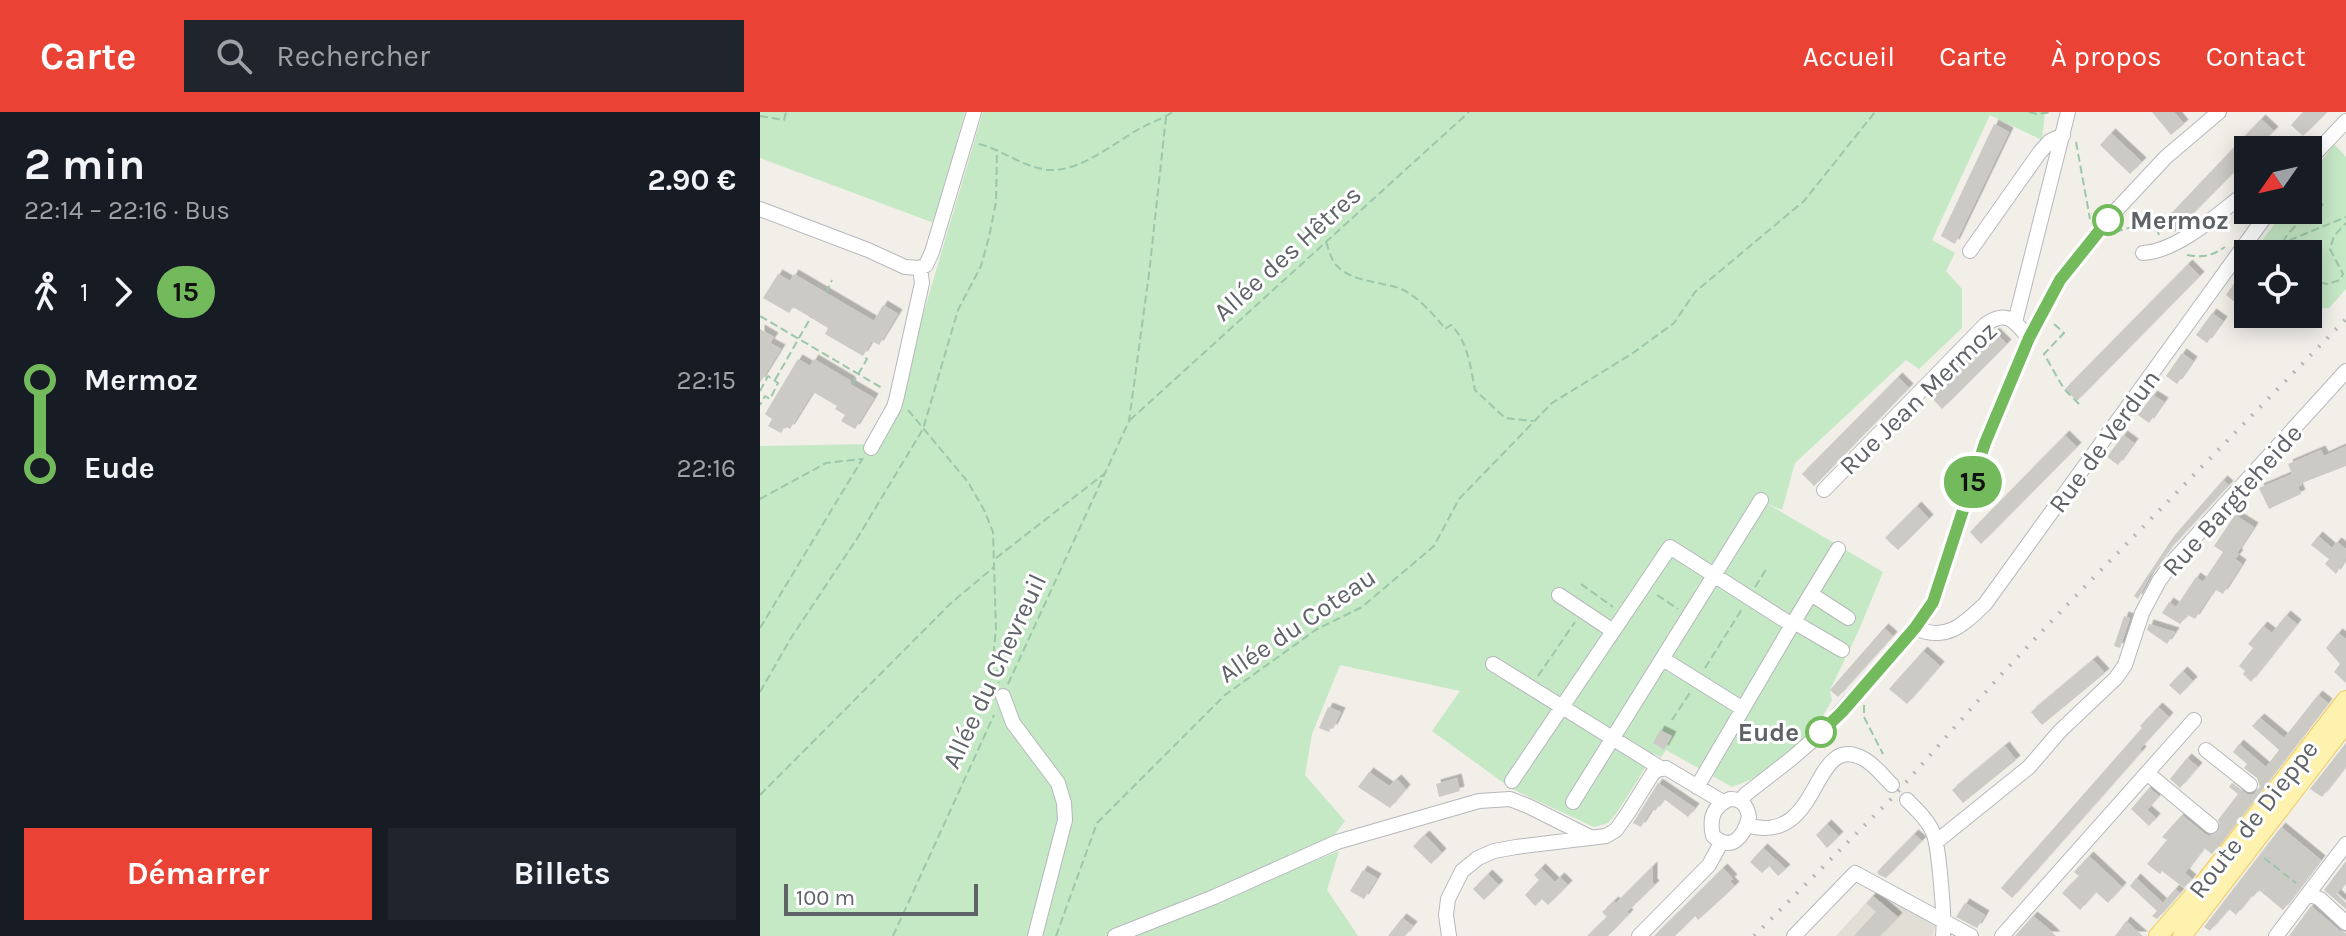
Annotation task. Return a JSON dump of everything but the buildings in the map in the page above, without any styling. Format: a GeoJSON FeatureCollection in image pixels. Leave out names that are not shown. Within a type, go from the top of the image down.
{"type":"FeatureCollection","features":[{"type":"Feature","properties":{"kind":"main road","name":"Route de Dieppe"},"geometry":{"type":"LineString","coordinates":[[2158,936],[2201,887],[2346,700]]}},
{"type":"Feature","properties":{"kind":"main road","name":"Route de Dieppe"},"geometry":{"type":"LineString","coordinates":[[2182,936],[2257,846],[2346,723]]}},
{"type":"Feature","properties":{"kind":"street"},"geometry":{"type":"LineString","coordinates":[[760,209],[905,267],[920,268],[926,265],[932,252],[974,112]]}},
{"type":"Feature","properties":{"kind":"street","name":"Rue Jean Mermoz"},"geometry":{"type":"LineString","coordinates":[[2015,322],[2068,112]]}},
{"type":"Feature","properties":{"kind":"street"},"geometry":{"type":"LineString","coordinates":[[1740,801],[1822,732],[1915,628],[1933,602],[1985,443],[2029,338],[2060,280],[2099,230],[2166,157],[2219,112]]}},
{"type":"Feature","properties":{"kind":"street"},"geometry":{"type":"LineString","coordinates":[[2322,146],[2346,121]]}},
{"type":"Feature","properties":{"kind":"street"},"geometry":{"type":"LineString","coordinates":[[1970,251],[2040,152],[2064,132]]}},
{"type":"Feature","properties":{"kind":"street"},"geometry":{"type":"LineString","coordinates":[[2143,253],[2164,248],[2181,239],[2234,201]]}},
{"type":"Feature","properties":{"kind":"street","name":"Rue de Verdun"},"geometry":{"type":"LineString","coordinates":[[1915,628],[1929,635],[1960,628],[1985,604],[2260,224]]}},
{"type":"Feature","properties":{"kind":"street"},"geometry":{"type":"LineString","coordinates":[[867,453],[894,407],[922,283],[920,268]]}},
{"type":"Feature","properties":{"kind":"street","name":"Rue Jean Mermoz"},"geometry":{"type":"LineString","coordinates":[[1824,490],[1986,324],[1997,317],[2006,317],[2029,338]]}},
{"type":"Feature","properties":{"kind":"street","name":"Rue Bargteheide"},"geometry":{"type":"LineString","coordinates":[[1936,842],[2029,767],[2060,731],[2116,678],[2125,665],[2142,613],[2176,558],[2346,371]]}},
{"type":"Feature","properties":{"kind":"street"},"geometry":{"type":"LineString","coordinates":[[1573,802],[1761,500]]}},
{"type":"Feature","properties":{"kind":"street"},"geometry":{"type":"LineString","coordinates":[[1512,781],[1670,547],[1842,650]]}},
{"type":"Feature","properties":{"kind":"street"},"geometry":{"type":"LineString","coordinates":[[1697,787],[1838,549]]}},
{"type":"Feature","properties":{"kind":"street"},"geometry":{"type":"LineString","coordinates":[[1811,594],[1848,618]]}},
{"type":"Feature","properties":{"kind":"street"},"geometry":{"type":"LineString","coordinates":[[1559,595],[1613,631]]}},
{"type":"Feature","properties":{"kind":"street"},"geometry":{"type":"LineString","coordinates":[[1663,659],[1743,709]]}},
{"type":"Feature","properties":{"kind":"street"},"geometry":{"type":"LineString","coordinates":[[1493,664],[1662,769]]}},
{"type":"Feature","properties":{"kind":"street"},"geometry":{"type":"LineString","coordinates":[[1003,696],[1013,723],[1058,783],[1064,803],[1065,820],[1035,936]]}},
{"type":"Feature","properties":{"kind":"street"},"geometry":{"type":"LineString","coordinates":[[2257,846],[2287,788],[2346,712]]}},
{"type":"Feature","properties":{"kind":"street"},"geometry":{"type":"LineString","coordinates":[[2002,936],[2194,720]]}},
{"type":"Feature","properties":{"kind":"street"},"geometry":{"type":"LineString","coordinates":[[2206,750],[2250,785]]}},
{"type":"Feature","properties":{"kind":"street"},"geometry":{"type":"LineString","coordinates":[[1747,825],[1765,829],[1782,825],[1794,817],[1809,801],[1823,769],[1835,759],[1848,754],[1876,768],[1892,785]]}},
{"type":"Feature","properties":{"kind":"street"},"geometry":{"type":"LineString","coordinates":[[1449,936],[1446,915],[1448,899],[1462,871],[1478,858],[1516,847],[1606,836],[1616,830],[1653,773],[1666,768],[1723,802]]}},
{"type":"Feature","properties":{"kind":"street"},"geometry":{"type":"LineString","coordinates":[[2147,773],[2211,826]]}},
{"type":"Feature","properties":{"kind":"street"},"geometry":{"type":"LineString","coordinates":[[1115,936],[1214,897],[1337,842],[1479,801],[1510,799],[1592,838]]}},
{"type":"Feature","properties":{"kind":"street"},"geometry":{"type":"LineString","coordinates":[[1730,799],[1740,801],[1748,811],[1747,825],[1734,842],[1721,843],[1713,836],[1711,819],[1715,809],[1730,799]]}},
{"type":"Feature","properties":{"kind":"street"},"geometry":{"type":"LineString","coordinates":[[1907,800],[1926,821],[1936,842],[1944,929]]}},
{"type":"Feature","properties":{"kind":"street"},"geometry":{"type":"LineString","coordinates":[[2172,936],[2239,850],[2268,800]]}},
{"type":"Feature","properties":{"kind":"street"},"geometry":{"type":"LineString","coordinates":[[1639,936],[1709,865],[1721,843]]}},
{"type":"Feature","properties":{"kind":"street"},"geometry":{"type":"LineString","coordinates":[[2276,936],[2306,891],[2346,844]]}},
{"type":"Feature","properties":{"kind":"street"},"geometry":{"type":"LineString","coordinates":[[1794,936],[1855,873],[1944,929],[1971,936]]}},
{"type":"Feature","properties":{"kind":"street"},"geometry":{"type":"LineString","coordinates":[[2306,891],[2320,899],[2346,923]]}},
{"type":"Feature","properties":{"kind":"path"},"geometry":{"type":"LineString","coordinates":[[760,116],[784,120],[786,112]]}},
{"type":"Feature","properties":{"kind":"path"},"geometry":{"type":"LineString","coordinates":[[967,140],[997,149],[1027,164],[1051,170],[1075,165],[1111,148],[1173,112]]}},
{"type":"Feature","properties":{"kind":"path","name":"Allée des Hêtres"},"geometry":{"type":"LineString","coordinates":[[1129,421],[1469,112]]}},
{"type":"Feature","properties":{"kind":"path","name":"Allée du Coteau"},"geometry":{"type":"LineString","coordinates":[[1056,936],[1097,823],[1225,695],[1317,629],[1362,607],[1434,546],[1459,499],[1552,403],[1633,353],[1674,323],[1695,292],[1804,201],[1875,112]]}},
{"type":"Feature","properties":{"kind":"path"},"geometry":{"type":"LineString","coordinates":[[2029,112],[2053,112]]}},
{"type":"Feature","properties":{"kind":"path"},"geometry":{"type":"LineString","coordinates":[[1129,421],[1166,117]]}},
{"type":"Feature","properties":{"kind":"path"},"geometry":{"type":"LineString","coordinates":[[2064,132],[2074,134],[2090,220],[2099,230],[2114,232],[2149,222],[2155,224],[2164,248]]}},
{"type":"Feature","properties":{"kind":"path"},"geometry":{"type":"LineString","coordinates":[[760,692],[923,429],[958,310],[981,266],[989,237],[996,202],[997,149]]}},
{"type":"Feature","properties":{"kind":"path"},"geometry":{"type":"LineString","coordinates":[[2283,240],[2310,212],[2325,203]]}},
{"type":"Feature","properties":{"kind":"path"},"geometry":{"type":"LineString","coordinates":[[2291,240],[2346,217]]}},
{"type":"Feature","properties":{"kind":"path"},"geometry":{"type":"LineString","coordinates":[[2322,283],[2340,280],[2343,274],[2330,249],[2334,236],[2346,223]]}},
{"type":"Feature","properties":{"kind":"path"},"geometry":{"type":"LineString","coordinates":[[2181,239],[2187,255],[2202,258],[2232,243]]}},
{"type":"Feature","properties":{"kind":"path"},"geometry":{"type":"LineString","coordinates":[[1326,242],[1334,264],[1344,272],[1370,282],[1400,288],[1428,308],[1445,329],[1451,325],[1455,329],[1472,367],[1475,390],[1498,414],[1505,418],[1535,421]]}},
{"type":"Feature","properties":{"kind":"path"},"geometry":{"type":"LineString","coordinates":[[826,293],[832,280]]}},
{"type":"Feature","properties":{"kind":"path"},"geometry":{"type":"LineString","coordinates":[[2043,312],[2064,333],[2044,354],[2064,389],[2081,406]]}},
{"type":"Feature","properties":{"kind":"path"},"geometry":{"type":"LineString","coordinates":[[760,316],[897,396]]}},
{"type":"Feature","properties":{"kind":"path"},"geometry":{"type":"LineString","coordinates":[[775,380],[811,317]]}},
{"type":"Feature","properties":{"kind":"path"},"geometry":{"type":"LineString","coordinates":[[852,385],[867,359],[863,356]]}},
{"type":"Feature","properties":{"kind":"path"},"geometry":{"type":"LineString","coordinates":[[768,376],[778,383],[770,399],[760,392],[768,376]]}},
{"type":"Feature","properties":{"kind":"path"},"geometry":{"type":"LineString","coordinates":[[760,405],[765,396]]}},
{"type":"Feature","properties":{"kind":"path"},"geometry":{"type":"LineString","coordinates":[[908,411],[968,482],[993,532],[994,649],[1003,696]]}},
{"type":"Feature","properties":{"kind":"path","name":"Allée du Chevreuil"},"geometry":{"type":"LineString","coordinates":[[893,936],[1129,421]]}},
{"type":"Feature","properties":{"kind":"path"},"geometry":{"type":"LineString","coordinates":[[760,499],[826,463],[867,453]]}},
{"type":"Feature","properties":{"kind":"path"},"geometry":{"type":"LineString","coordinates":[[760,628],[867,453]]}},
{"type":"Feature","properties":{"kind":"path"},"geometry":{"type":"LineString","coordinates":[[995,559],[1105,474]]}},
{"type":"Feature","properties":{"kind":"path"},"geometry":{"type":"LineString","coordinates":[[760,795],[950,604],[994,567]]}},
{"type":"Feature","properties":{"kind":"path"},"geometry":{"type":"LineString","coordinates":[[1672,720],[1767,568]]}},
{"type":"Feature","properties":{"kind":"path"},"geometry":{"type":"LineString","coordinates":[[1581,584],[1624,615]]}},
{"type":"Feature","properties":{"kind":"path"},"geometry":{"type":"LineString","coordinates":[[1644,586],[1689,616]]}},
{"type":"Feature","properties":{"kind":"path"},"geometry":{"type":"LineString","coordinates":[[1531,687],[1583,611]]}},
{"type":"Feature","properties":{"kind":"path"},"geometry":{"type":"LineString","coordinates":[[1859,693],[1864,703],[1864,717],[1883,754],[1883,762],[1876,768]]}},
{"type":"Feature","properties":{"kind":"path"},"geometry":{"type":"LineString","coordinates":[[2257,846],[2306,891]]}},
{"type":"Feature","properties":{"kind":"shaded area"},"geometry":{"type":"Polygon","coordinates":[[[1876,892],[1936,923],[1933,936],[1836,936],[1876,892]]]}},
{"type":"Feature","properties":{"kind":"green space"},"geometry":{"type":"Polygon","coordinates":[[[760,112],[965,112],[934,223],[760,158],[760,112]]]}},
{"type":"Feature","properties":{"kind":"green space"},"geometry":{"type":"Polygon","coordinates":[[[983,112],[2045,112],[2042,140],[1990,115],[1932,240],[1955,253],[1946,271],[1962,289],[1962,328],[1919,369],[1906,360],[1795,463],[1782,510],[1766,503],[1883,572],[1830,690],[1832,700],[1814,731],[1757,777],[1732,787],[1666,750],[1661,757],[1654,754],[1608,823],[1594,827],[1512,789],[1432,731],[1460,691],[1340,665],[1312,734],[1305,775],[1345,821],[1335,834],[1303,856],[1309,863],[1339,851],[1327,890],[1358,936],[760,936],[760,446],[870,444],[907,369],[983,112]]]}},
{"type":"Feature","properties":{"kind":"green space"},"geometry":{"type":"Polygon","coordinates":[[[2334,144],[2346,157],[2346,289],[2329,308],[2322,308],[2322,240],[2262,240],[2274,224],[2322,224],[2322,160],[2334,144]]]}},
{"type":"Feature","properties":{"kind":"tunnel"},"geometry":{"type":"LineString","coordinates":[[2211,826],[2234,845]]}},
{"type":"Feature","properties":{"kind":"railway"},"geometry":{"type":"LineString","coordinates":[[1754,936],[1893,797],[2065,607],[2346,319]]}},
{"type":"Feature","properties":{"kind":"bus line","name":"15"},"geometry":{"type":"LineString","coordinates":[[1821,732],[1915,628],[1933,602],[1985,443],[2029,338],[2060,280],[2108,220]]}},
{"type":"Feature","properties":{"kind":"place","name":"Mermoz"},"geometry":{"type":"Point","coordinates":[2108,220]}},
{"type":"Feature","properties":{"kind":"place","name":"Eude"},"geometry":{"type":"Point","coordinates":[1821,732]}}]}
